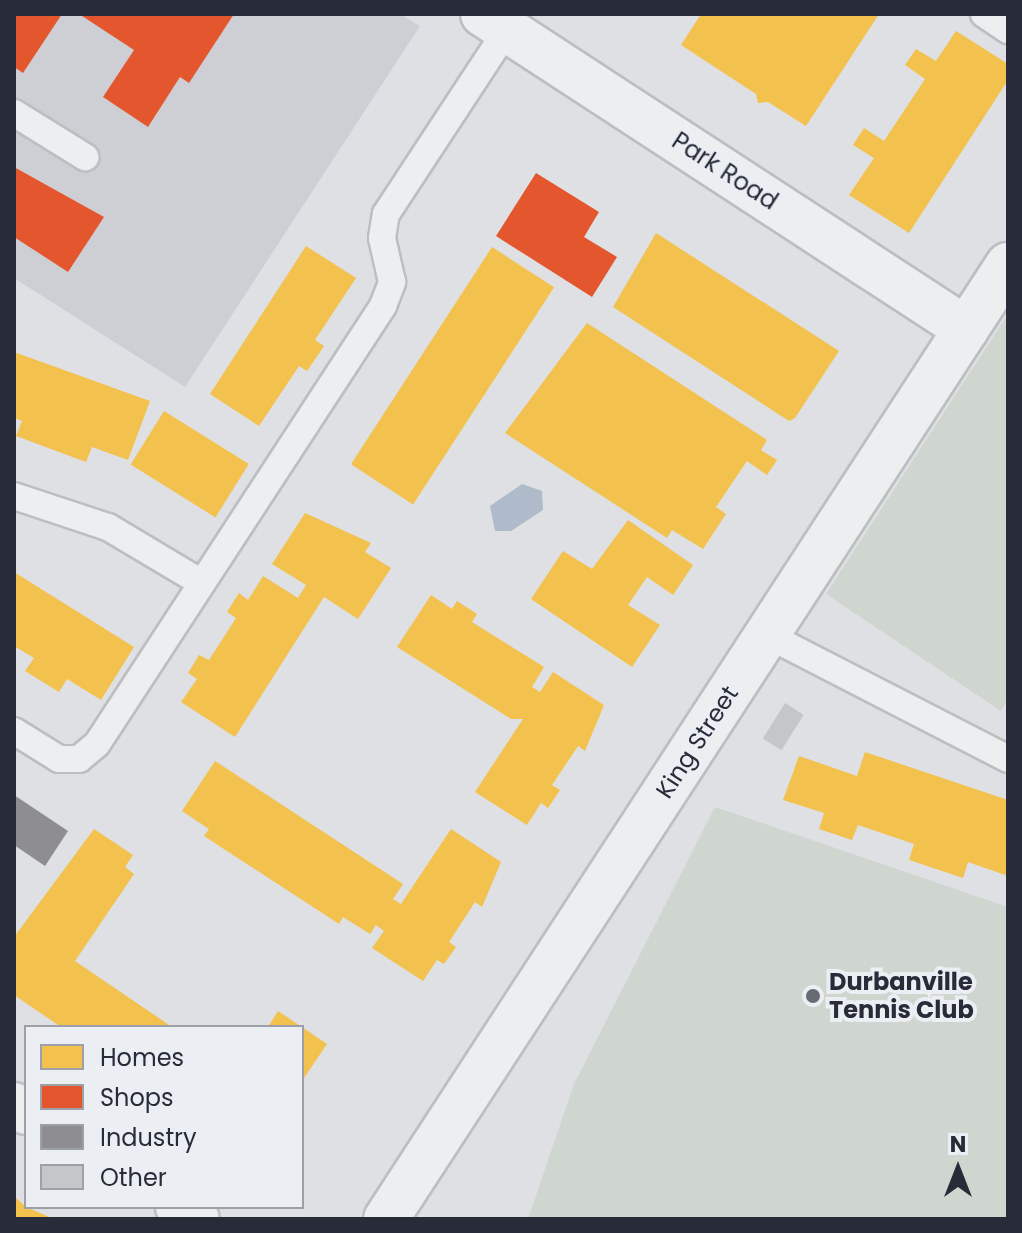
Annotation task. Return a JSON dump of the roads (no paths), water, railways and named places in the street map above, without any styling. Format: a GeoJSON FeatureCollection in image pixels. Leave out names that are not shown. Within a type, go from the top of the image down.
{"type":"FeatureCollection","features":[{"type":"Feature","properties":{"kind":"street","name":"Park Road"},"geometry":{"type":"LineString","coordinates":[[495,22],[966,329]]}},
{"type":"Feature","properties":{"kind":"street","name":"King Street"},"geometry":{"type":"LineString","coordinates":[[386,1219],[1008,265]]}},
{"type":"Feature","properties":{"kind":"lane"},"geometry":{"type":"LineString","coordinates":[[984,14],[1008,30]]}},
{"type":"Feature","properties":{"kind":"lane"},"geometry":{"type":"LineString","coordinates":[[14,731],[59,759],[90,753],[383,306],[392,282],[382,238],[386,214],[495,22]]}},
{"type":"Feature","properties":{"kind":"lane"},"geometry":{"type":"LineString","coordinates":[[14,113],[85,157]]}},
{"type":"Feature","properties":{"kind":"lane"},"geometry":{"type":"LineString","coordinates":[[14,496],[108,527],[202,583]]}},
{"type":"Feature","properties":{"kind":"lane"},"geometry":{"type":"LineString","coordinates":[[767,635],[1008,759]]}},
{"type":"Feature","properties":{"kind":"water"},"geometry":{"type":"Polygon","coordinates":[[[522,484],[542,491],[543,510],[511,531],[495,531],[490,506],[522,484]]]}},
{"type":"Feature","properties":{"kind":"place","name":"Durbanville Tennis Club"},"geometry":{"type":"Point","coordinates":[813,996]}}]}
